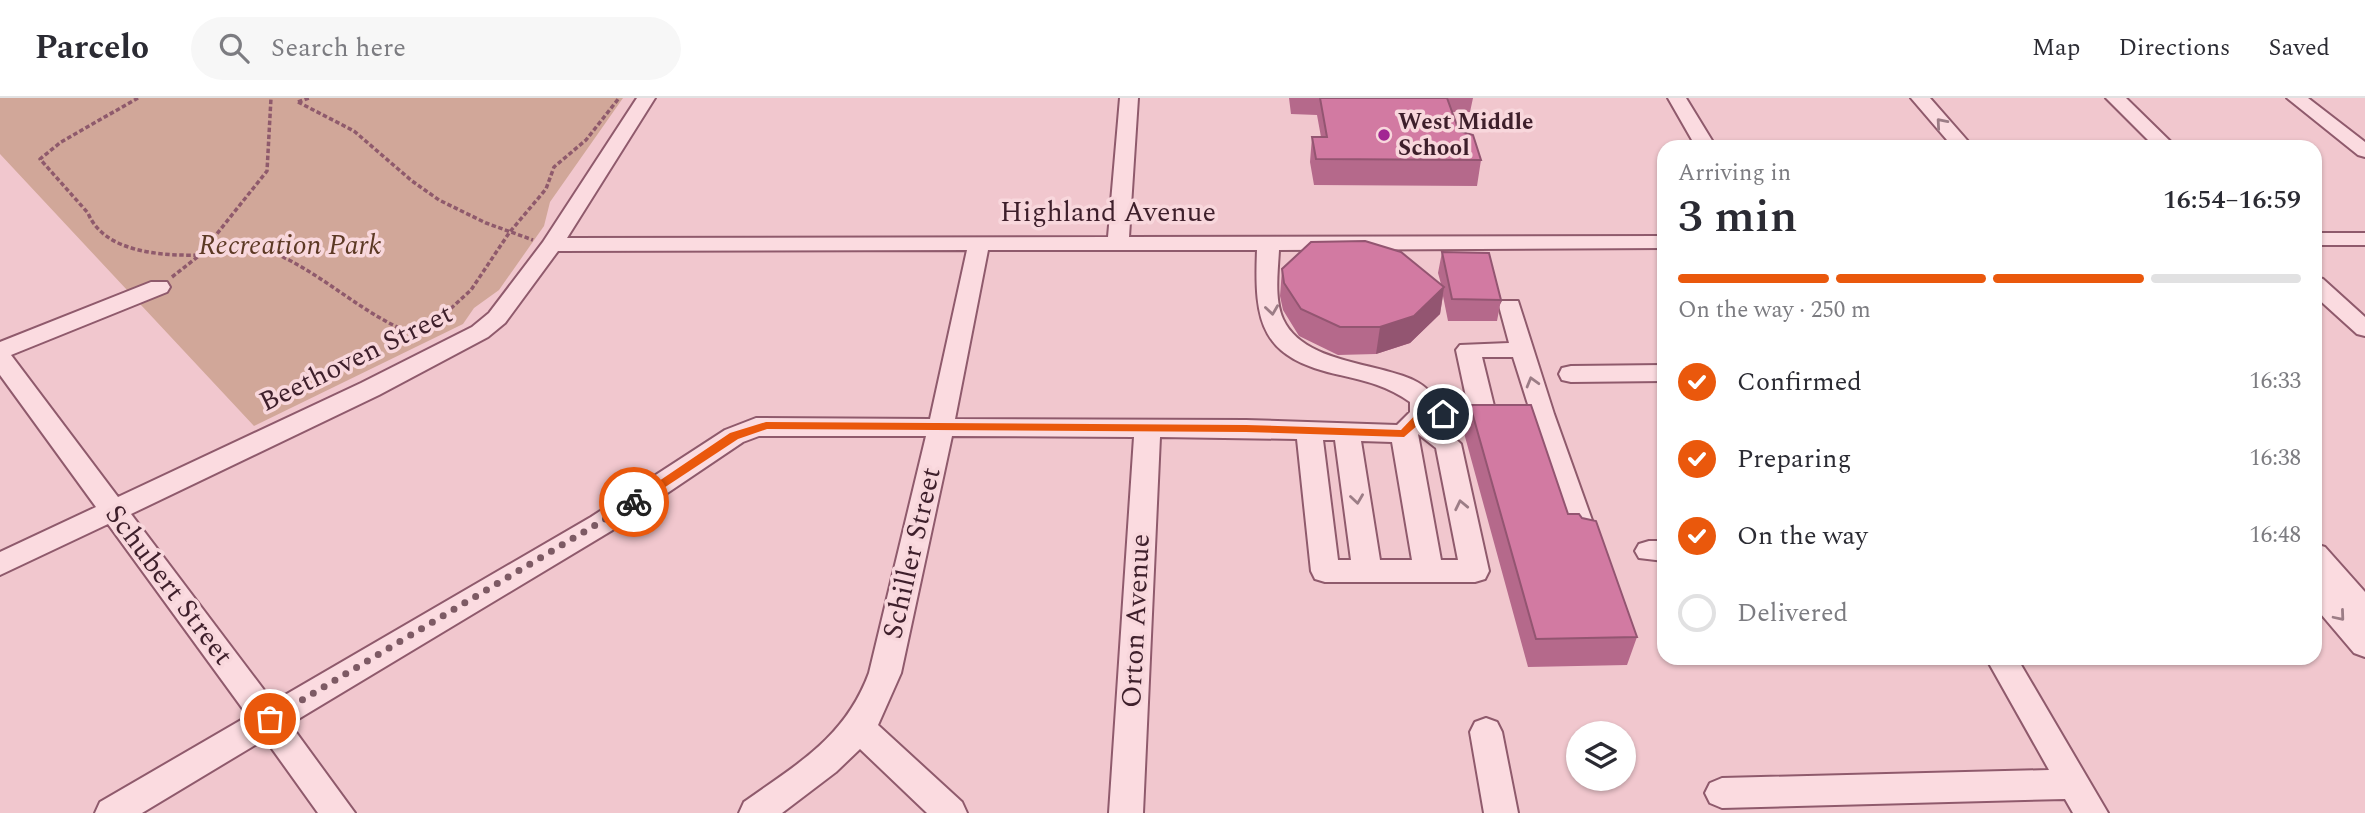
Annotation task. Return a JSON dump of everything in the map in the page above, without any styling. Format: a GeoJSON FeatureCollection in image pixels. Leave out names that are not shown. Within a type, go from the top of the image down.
{"type":"FeatureCollection","features":[{"type":"Feature","properties":{"kind":"street","name":"Beethoven Street"},"geometry":{"type":"LineString","coordinates":[[0,564],[370,389],[480,332],[498,318],[552,245],[646,98]]}},
{"type":"Feature","properties":{"kind":"street"},"geometry":{"type":"LineString","coordinates":[[1118,242],[1129,98]]}},
{"type":"Feature","properties":{"kind":"street"},"geometry":{"type":"LineString","coordinates":[[1677,98],[1702,140]]}},
{"type":"Feature","properties":{"kind":"street"},"geometry":{"type":"LineString","coordinates":[[1900,98],[1935,140]]}},
{"type":"Feature","properties":{"kind":"street"},"geometry":{"type":"LineString","coordinates":[[1920,98],[1957,140]]}},
{"type":"Feature","properties":{"kind":"street"},"geometry":{"type":"LineString","coordinates":[[2115,98],[2159,140]]}},
{"type":"Feature","properties":{"kind":"street"},"geometry":{"type":"LineString","coordinates":[[2296,98],[2365,151]]}},
{"type":"Feature","properties":{"kind":"street"},"geometry":{"type":"LineString","coordinates":[[2322,239],[2365,239]]}},
{"type":"Feature","properties":{"kind":"street"},"geometry":{"type":"LineString","coordinates":[[1268,242],[1270,316],[1292,349],[1308,359],[1328,365],[1395,378],[1422,398],[1415,423],[1428,570]]}},
{"type":"Feature","properties":{"kind":"street","name":"Highland Avenue"},"geometry":{"type":"LineString","coordinates":[[552,245],[1657,242]]}},
{"type":"Feature","properties":{"kind":"street","name":"Schiller Street"},"geometry":{"type":"LineString","coordinates":[[756,813],[824,761],[859,728],[875,701],[885,673],[941,427],[979,243]]}},
{"type":"Feature","properties":{"kind":"street"},"geometry":{"type":"LineString","coordinates":[[0,351],[159,287]]}},
{"type":"Feature","properties":{"kind":"street"},"geometry":{"type":"LineString","coordinates":[[2322,290],[2365,329]]}},
{"type":"Feature","properties":{"kind":"street"},"geometry":{"type":"LineString","coordinates":[[1510,306],[1541,414],[1584,537]]}},
{"type":"Feature","properties":{"kind":"street"},"geometry":{"type":"LineString","coordinates":[[1483,414],[1468,350],[1523,350]]}},
{"type":"Feature","properties":{"kind":"street","name":"Schubert Street"},"geometry":{"type":"LineString","coordinates":[[0,358],[338,813]]}},
{"type":"Feature","properties":{"kind":"street"},"geometry":{"type":"LineString","coordinates":[[1571,374],[1657,373]]}},
{"type":"Feature","properties":{"kind":"street"},"geometry":{"type":"LineString","coordinates":[[113,813],[601,524],[734,436],[766,425],[1347,432],[1483,414],[1541,414]]}},
{"type":"Feature","properties":{"kind":"street"},"geometry":{"type":"LineString","coordinates":[[1309,430],[1325,571],[1475,571],[1448,444],[1415,423]]}},
{"type":"Feature","properties":{"kind":"street","name":"Orton Avenue"},"geometry":{"type":"LineString","coordinates":[[1126,813],[1147,429]]}},
{"type":"Feature","properties":{"kind":"street"},"geometry":{"type":"LineString","coordinates":[[1347,432],[1367,570]]}},
{"type":"Feature","properties":{"kind":"street"},"geometry":{"type":"LineString","coordinates":[[2322,562],[2365,612]]}},
{"type":"Feature","properties":{"kind":"street"},"geometry":{"type":"LineString","coordinates":[[2322,595],[2365,645]]}},
{"type":"Feature","properties":{"kind":"street"},"geometry":{"type":"LineString","coordinates":[[2005,665],[2091,813]]}},
{"type":"Feature","properties":{"kind":"street"},"geometry":{"type":"LineString","coordinates":[[859,728],[950,813]]}},
{"type":"Feature","properties":{"kind":"street"},"geometry":{"type":"LineString","coordinates":[[1486,732],[1501,813]]}},
{"type":"Feature","properties":{"kind":"street"},"geometry":{"type":"LineString","coordinates":[[1722,793],[2074,783]]}},
{"type":"Feature","properties":{"kind":"path"},"geometry":{"type":"LineString","coordinates":[[138,98],[61,142],[40,159],[89,213],[92,223],[114,243],[170,255],[200,255],[267,248],[323,278],[382,321],[408,332],[447,312],[471,290],[509,233],[547,189],[554,167],[586,140],[619,98]]}},
{"type":"Feature","properties":{"kind":"path"},"geometry":{"type":"LineString","coordinates":[[159,287],[200,255],[267,171],[271,98]]}},
{"type":"Feature","properties":{"kind":"path"},"geometry":{"type":"LineString","coordinates":[[309,98],[298,102],[331,114],[386,156],[411,181],[453,206],[509,233],[552,245]]}},
{"type":"Feature","properties":{"kind":"green space","name":"Recreation Park"},"geometry":{"type":"Polygon","coordinates":[[[0,98],[623,98],[550,202],[544,226],[499,290],[474,308],[463,324],[254,426],[0,154],[0,98]]]}},
{"type":"Feature","properties":{"kind":"building","name":"West Middle School"},"geometry":{"type":"Polygon","coordinates":[[[1320,98],[1447,98],[1459,131],[1473,135],[1481,160],[1316,159],[1312,137],[1327,137],[1320,98]]]}},
{"type":"Feature","properties":{"kind":"building"},"geometry":{"type":"Polygon","coordinates":[[[1365,241],[1401,252],[1444,287],[1414,316],[1380,327],[1340,327],[1301,309],[1284,283],[1282,269],[1311,242],[1365,241]]]}},
{"type":"Feature","properties":{"kind":"building"},"geometry":{"type":"Polygon","coordinates":[[[1442,252],[1489,253],[1501,300],[1452,299],[1442,252]]]}},
{"type":"Feature","properties":{"kind":"building"},"geometry":{"type":"Polygon","coordinates":[[[1470,405],[1531,405],[1568,514],[1579,514],[1582,518],[1596,521],[1637,637],[1536,639],[1470,405]]]}},
{"type":"Feature","properties":{"kind":"way so far"},"geometry":{"type":"LineString","coordinates":[[270,719],[634,502]]}},
{"type":"Feature","properties":{"kind":"place","name":"West Middle School"},"geometry":{"type":"Point","coordinates":[1384,135]}},
{"type":"Feature","properties":{"kind":"route"},"geometry":{"type":"LineString","coordinates":[[634,502],[734,436],[766,425],[1404,433],[1423,414],[1443,414]]}}]}
